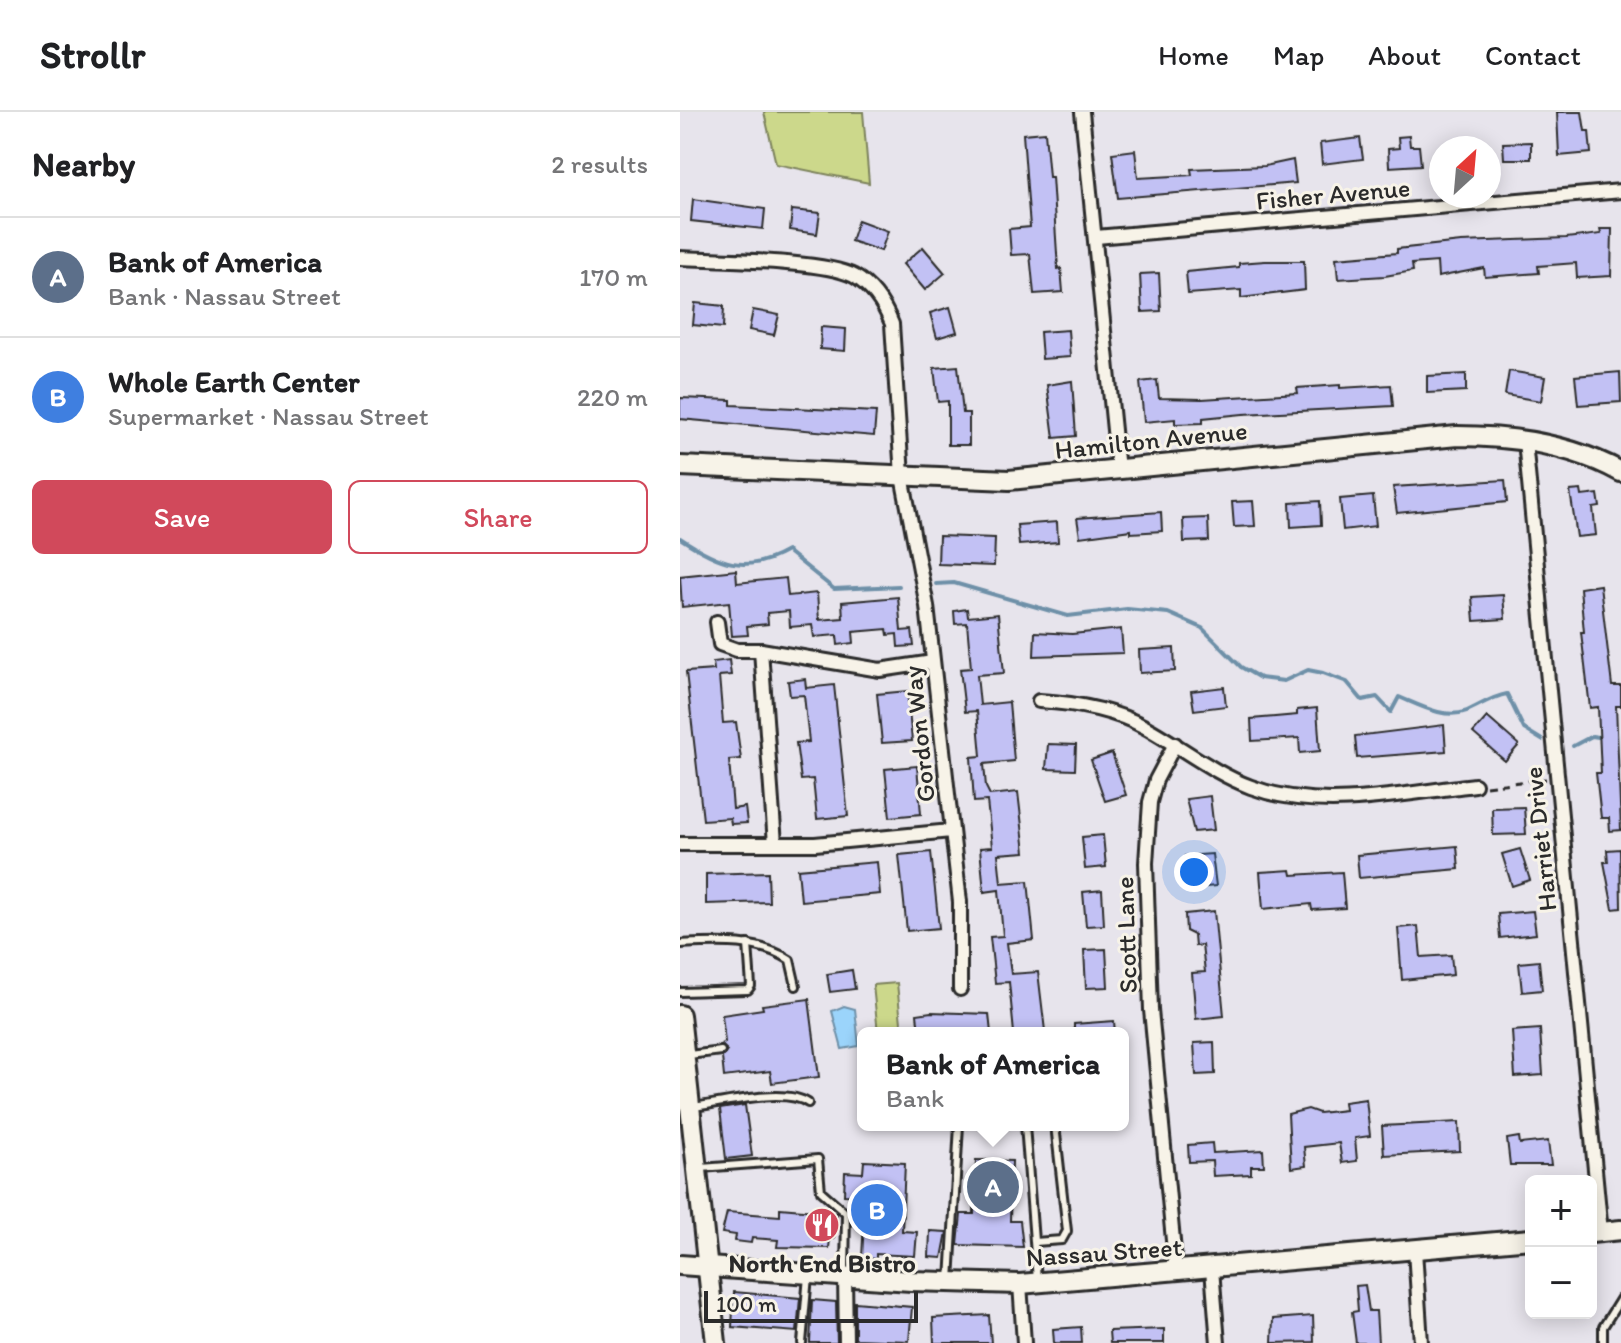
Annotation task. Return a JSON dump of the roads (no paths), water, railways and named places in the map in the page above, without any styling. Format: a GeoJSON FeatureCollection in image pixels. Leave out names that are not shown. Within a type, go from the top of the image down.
{"type":"FeatureCollection","features":[{"type":"Feature","properties":{"kind":"street"},"geometry":{"type":"LineString","coordinates":[[1082,112],[1118,470]]}},
{"type":"Feature","properties":{"kind":"street","name":"Fisher Avenue"},"geometry":{"type":"LineString","coordinates":[[1096,237],[1621,191]]}},
{"type":"Feature","properties":{"kind":"street","name":"Gordon Way"},"geometry":{"type":"LineString","coordinates":[[680,258],[833,268],[863,282],[875,294],[892,324],[902,476],[910,531],[924,583],[960,902],[960,989]]}},
{"type":"Feature","properties":{"kind":"street","name":"Hamilton Avenue"},"geometry":{"type":"LineString","coordinates":[[680,466],[1009,480],[1457,436],[1525,441],[1581,455],[1621,472]]}},
{"type":"Feature","properties":{"kind":"street","name":"Harriet Drive"},"geometry":{"type":"LineString","coordinates":[[1525,441],[1591,1175]]}},
{"type":"Feature","properties":{"kind":"street"},"geometry":{"type":"LineString","coordinates":[[717,622],[720,644],[737,650],[761,650],[880,670],[933,662]]}},
{"type":"Feature","properties":{"kind":"street"},"geometry":{"type":"LineString","coordinates":[[761,650],[775,844]]}},
{"type":"Feature","properties":{"kind":"street"},"geometry":{"type":"LineString","coordinates":[[1039,701],[1093,707],[1120,716],[1250,786],[1303,799],[1328,800],[1480,785]]}},
{"type":"Feature","properties":{"kind":"street","name":"Scott Lane"},"geometry":{"type":"LineString","coordinates":[[1175,744],[1156,780],[1150,802],[1146,863],[1151,1010],[1176,1272]]}},
{"type":"Feature","properties":{"kind":"street"},"geometry":{"type":"LineString","coordinates":[[680,844],[775,844],[951,831]]}},
{"type":"Feature","properties":{"kind":"street"},"geometry":{"type":"LineString","coordinates":[[680,1015],[716,1343]]}},
{"type":"Feature","properties":{"kind":"street"},"geometry":{"type":"LineString","coordinates":[[1597,1232],[1621,1230]]}},
{"type":"Feature","properties":{"kind":"street","name":"Nassau Street"},"geometry":{"type":"LineString","coordinates":[[680,1265],[950,1283],[1029,1284],[1525,1240]]}},
{"type":"Feature","properties":{"kind":"street"},"geometry":{"type":"LineString","coordinates":[[1415,1250],[1421,1343]]}},
{"type":"Feature","properties":{"kind":"street"},"geometry":{"type":"LineString","coordinates":[[1212,1269],[1218,1343]]}},
{"type":"Feature","properties":{"kind":"street"},"geometry":{"type":"LineString","coordinates":[[845,1276],[846,1343]]}},
{"type":"Feature","properties":{"kind":"street"},"geometry":{"type":"LineString","coordinates":[[1024,1343],[1029,1284]]}},
{"type":"Feature","properties":{"kind":"lane"},"geometry":{"type":"LineString","coordinates":[[680,944],[748,944],[774,950],[790,960],[796,986]]}},
{"type":"Feature","properties":{"kind":"lane"},"geometry":{"type":"LineString","coordinates":[[680,992],[748,990],[751,986],[748,944]]}},
{"type":"Feature","properties":{"kind":"lane"},"geometry":{"type":"LineString","coordinates":[[685,1055],[721,1051]]}},
{"type":"Feature","properties":{"kind":"lane"},"geometry":{"type":"LineString","coordinates":[[691,1107],[759,1098],[800,1097],[808,1103]]}},
{"type":"Feature","properties":{"kind":"lane"},"geometry":{"type":"LineString","coordinates":[[950,1283],[959,1131]]}},
{"type":"Feature","properties":{"kind":"lane"},"geometry":{"type":"LineString","coordinates":[[1026,1131],[1035,1242],[1029,1284]]}},
{"type":"Feature","properties":{"kind":"lane"},"geometry":{"type":"LineString","coordinates":[[1035,1242],[1062,1240],[1067,1231],[1056,1131]]}},
{"type":"Feature","properties":{"kind":"lane"},"geometry":{"type":"LineString","coordinates":[[698,1169],[818,1159],[821,1191],[846,1213],[845,1276]]}},
{"type":"Feature","properties":{"kind":"lane"},"geometry":{"type":"LineString","coordinates":[[802,1343],[808,1273]]}},
{"type":"Feature","properties":{"kind":"lane"},"geometry":{"type":"LineString","coordinates":[[1603,1343],[1603,1327],[1621,1298]]}},
{"type":"Feature","properties":{"kind":"water"},"geometry":{"type":"Polygon","coordinates":[[[844,1006],[855,1009],[857,1046],[842,1049],[832,1011],[844,1006]]]}},
{"type":"Feature","properties":{"kind":"waterway"},"geometry":{"type":"LineString","coordinates":[[680,538],[707,554],[732,563],[758,563],[787,551],[834,589],[899,586]]}},
{"type":"Feature","properties":{"kind":"waterway"},"geometry":{"type":"LineString","coordinates":[[936,584],[954,583],[1068,616],[1127,609],[1168,613],[1202,628],[1241,667],[1260,678],[1284,681],[1308,670],[1323,673],[1347,682],[1362,700],[1377,697],[1391,712],[1399,697],[1450,714],[1467,711],[1507,694],[1524,729],[1542,740]]}},
{"type":"Feature","properties":{"kind":"waterway"},"geometry":{"type":"LineString","coordinates":[[1573,746],[1592,736],[1605,738]]}},
{"type":"Feature","properties":{"kind":"place","name":"Bank of America"},"geometry":{"type":"Point","coordinates":[993,1187]}},
{"type":"Feature","properties":{"kind":"place","name":"Whole Earth Center"},"geometry":{"type":"Point","coordinates":[877,1210]}},
{"type":"Feature","properties":{"kind":"place","name":"North End Bistro"},"geometry":{"type":"Point","coordinates":[822,1225]}}]}
